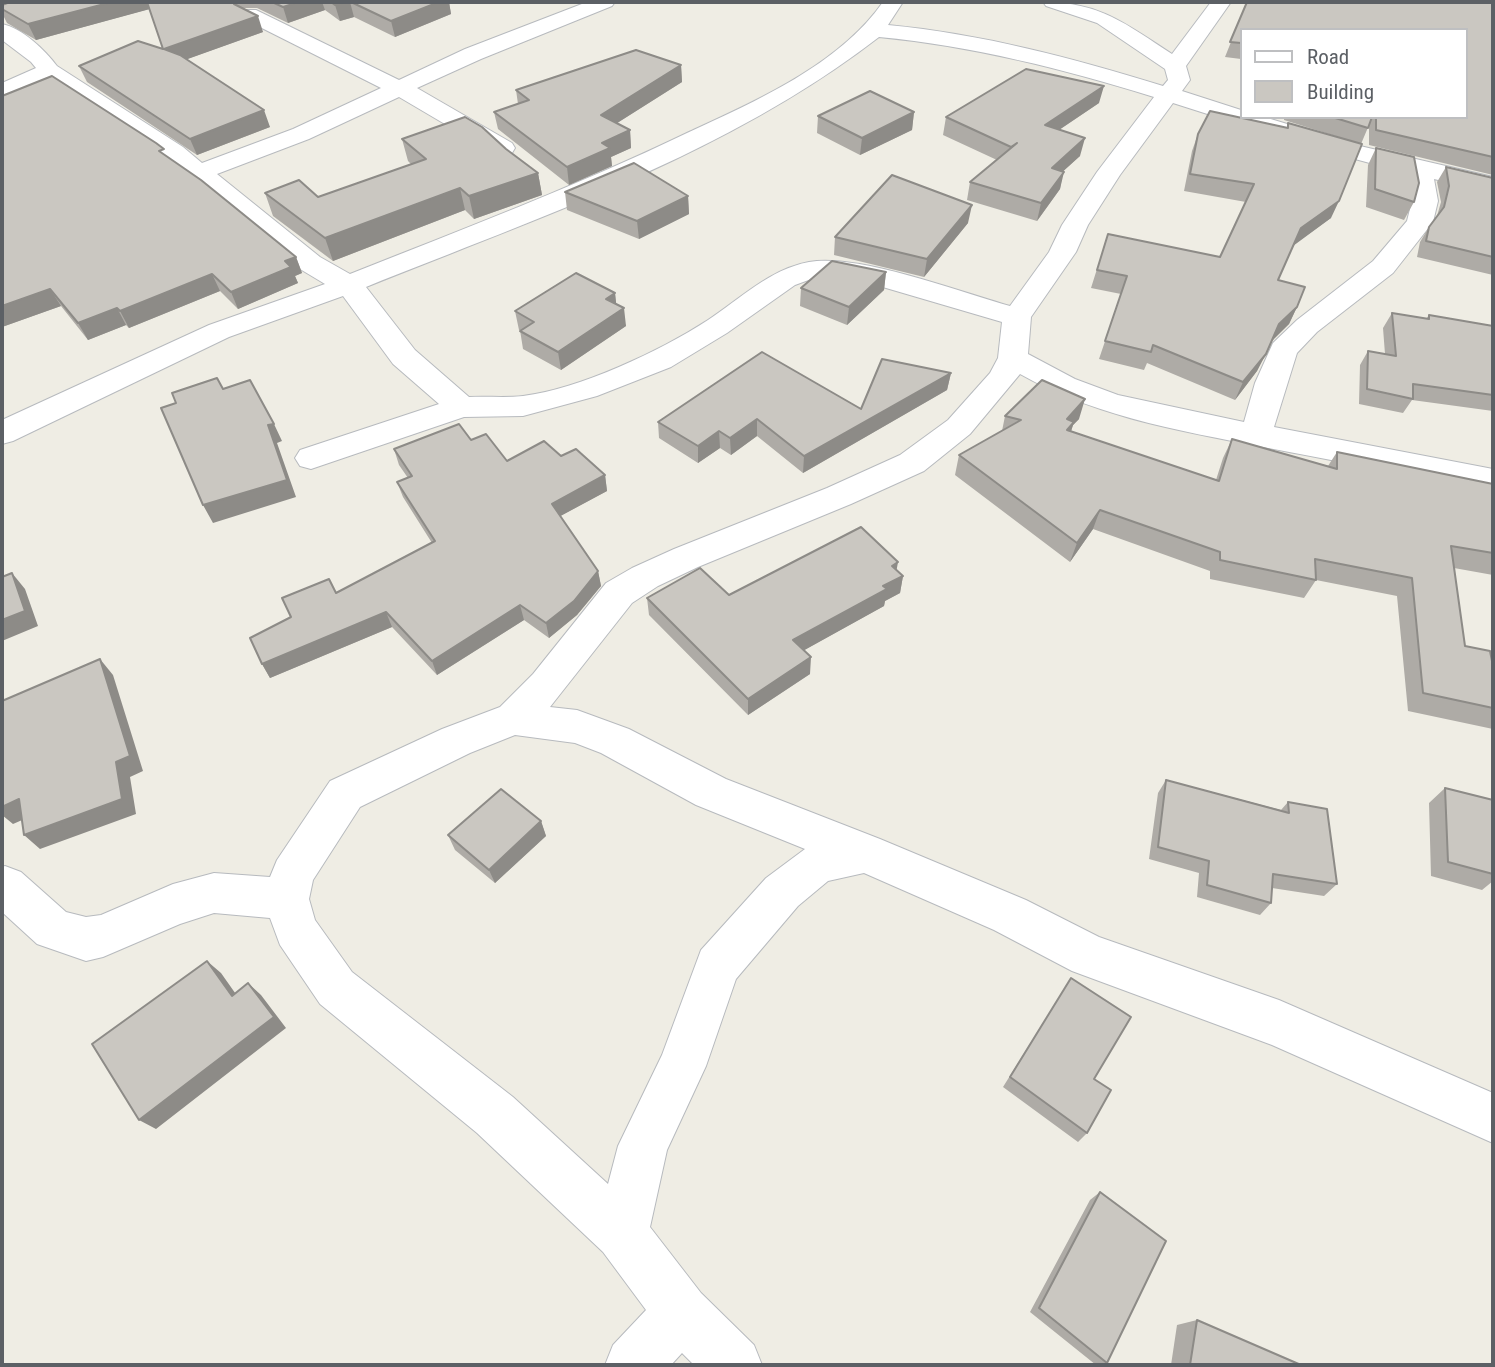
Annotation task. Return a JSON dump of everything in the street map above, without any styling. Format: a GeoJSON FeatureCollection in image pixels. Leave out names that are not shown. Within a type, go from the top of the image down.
{"type":"FeatureCollection","features":[{"type":"Feature","properties":{"kind":"street"},"geometry":{"type":"LineString","coordinates":[[200,173],[290,139],[473,54],[605,2]]}},
{"type":"Feature","properties":{"kind":"street"},"geometry":{"type":"LineString","coordinates":[[2,433],[219,331],[348,285],[605,182],[780,96],[827,66],[874,30],[893,2]]}},
{"type":"Feature","properties":{"kind":"street"},"geometry":{"type":"LineString","coordinates":[[734,1365],[681,1313],[622,1233],[495,1115],[336,988],[296,930],[287,899],[292,874],[345,794],[456,741],[514,719],[547,685],[619,593],[645,577],[687,558],[912,463],[959,427],[1003,378],[1013,358],[1017,317],[1062,252],[1075,225],[1108,172],[1179,80],[1175,66],[1104,19],[1053,2]]}},
{"type":"Feature","properties":{"kind":"street"},"geometry":{"type":"LineString","coordinates":[[1175,66],[1221,2]]}},
{"type":"Feature","properties":{"kind":"street"},"geometry":{"type":"LineString","coordinates":[[249,14],[400,89],[496,142],[521,165]]}},
{"type":"Feature","properties":{"kind":"street"},"geometry":{"type":"LineString","coordinates":[[4,20],[49,71],[174,152],[310,263],[348,285],[365,302],[378,325],[404,357],[462,407]]}},
{"type":"Feature","properties":{"kind":"street"},"geometry":{"type":"LineString","coordinates":[[874,30],[924,35],[986,46],[1104,76],[1240,118]]}},
{"type":"Feature","properties":{"kind":"street"},"geometry":{"type":"LineString","coordinates":[[2,91],[49,71]]}},
{"type":"Feature","properties":{"kind":"street"},"geometry":{"type":"LineString","coordinates":[[1245,119],[1328,145],[1493,185]]}},
{"type":"Feature","properties":{"kind":"street"},"geometry":{"type":"LineString","coordinates":[[1256,434],[1270,383],[1283,350],[1307,326],[1383,267],[1420,222],[1425,201],[1419,168]]}},
{"type":"Feature","properties":{"kind":"street"},"geometry":{"type":"LineString","coordinates":[[543,181],[565,197]]}},
{"type":"Feature","properties":{"kind":"street"},"geometry":{"type":"LineString","coordinates":[[311,458],[384,431],[462,407],[523,406],[586,389],[648,365],[717,327],[785,279],[810,270],[834,268],[874,276],[1017,317]]}},
{"type":"Feature","properties":{"kind":"street"},"geometry":{"type":"LineString","coordinates":[[1013,358],[1064,386],[1110,403],[1189,422],[1493,480]]}},
{"type":"Feature","properties":{"kind":"street"},"geometry":{"type":"LineString","coordinates":[[514,719],[577,727],[615,741],[711,792],[865,853],[1010,915],[1088,955],[1279,1024],[1493,1118]]}},
{"type":"Feature","properties":{"kind":"street"},"geometry":{"type":"LineString","coordinates":[[622,1233],[643,1146],[682,1066],[717,966],[782,892],[817,864],[865,853]]}},
{"type":"Feature","properties":{"kind":"street"},"geometry":{"type":"LineString","coordinates":[[5,886],[53,929],[86,939],[103,936],[173,905],[214,893],[287,899]]}},
{"type":"Feature","properties":{"kind":"street"},"geometry":{"type":"LineString","coordinates":[[633,1365],[681,1313]]}},
{"type":"Feature","properties":{"kind":"building"},"geometry":{"type":"Polygon","coordinates":[[[10,2],[112,2],[28,24],[2,9],[2,5],[10,2]]]}},
{"type":"Feature","properties":{"kind":"building"},"geometry":{"type":"Polygon","coordinates":[[[147,2],[233,2],[258,16],[164,49],[180,55],[264,110],[190,139],[79,66],[138,41],[163,49],[147,2]]]}},
{"type":"Feature","properties":{"kind":"building"},"geometry":{"type":"Polygon","coordinates":[[[272,2],[299,2],[283,7],[272,2]]]}},
{"type":"Feature","properties":{"kind":"building"},"geometry":{"type":"Polygon","coordinates":[[[351,2],[439,2],[391,21],[351,2]]]}},
{"type":"Feature","properties":{"kind":"building"},"geometry":{"type":"Polygon","coordinates":[[[1247,2],[1493,2],[1493,157],[1376,130],[1376,119],[1467,119],[1467,28],[1240,28],[1240,43],[1230,42],[1247,2]]]}},
{"type":"Feature","properties":{"kind":"building"},"geometry":{"type":"Polygon","coordinates":[[[636,50],[681,65],[601,115],[630,130],[602,143],[610,148],[567,167],[494,112],[529,100],[516,90],[636,50]]]}},
{"type":"Feature","properties":{"kind":"building"},"geometry":{"type":"Polygon","coordinates":[[[1026,69],[1104,86],[1045,125],[1085,138],[1052,168],[1064,172],[1041,203],[970,182],[1017,143],[1011,147],[946,117],[1026,69]]]}},
{"type":"Feature","properties":{"kind":"building"},"geometry":{"type":"Polygon","coordinates":[[[52,76],[164,149],[159,151],[201,180],[296,257],[285,261],[291,267],[231,292],[212,274],[120,311],[117,308],[78,323],[50,289],[2,306],[2,96],[52,76]]]}},
{"type":"Feature","properties":{"kind":"building"},"geometry":{"type":"Polygon","coordinates":[[[870,91],[914,112],[862,138],[818,116],[870,91]]]}},
{"type":"Feature","properties":{"kind":"building"},"geometry":{"type":"Polygon","coordinates":[[[1210,111],[1288,128],[1288,123],[1362,144],[1339,201],[1301,228],[1278,280],[1305,287],[1297,307],[1279,324],[1266,354],[1243,382],[1153,345],[1151,352],[1105,341],[1127,276],[1097,270],[1108,234],[1220,257],[1254,184],[1190,174],[1198,134],[1210,111]]]}},
{"type":"Feature","properties":{"kind":"building"},"geometry":{"type":"Polygon","coordinates":[[[465,117],[482,127],[538,173],[469,196],[460,188],[325,238],[265,193],[299,180],[318,197],[426,159],[402,139],[465,117]]]}},
{"type":"Feature","properties":{"kind":"building"},"geometry":{"type":"Polygon","coordinates":[[[1339,119],[1371,119],[1368,128],[1339,119]]]}},
{"type":"Feature","properties":{"kind":"building"},"geometry":{"type":"Polygon","coordinates":[[[1376,148],[1414,157],[1419,183],[1414,202],[1375,189],[1376,148]]]}},
{"type":"Feature","properties":{"kind":"building"},"geometry":{"type":"Polygon","coordinates":[[[634,163],[688,196],[637,221],[565,192],[634,163]]]}},
{"type":"Feature","properties":{"kind":"building"},"geometry":{"type":"Polygon","coordinates":[[[1446,167],[1493,178],[1493,257],[1426,241],[1429,227],[1444,207],[1449,186],[1446,167]]]}},
{"type":"Feature","properties":{"kind":"building"},"geometry":{"type":"Polygon","coordinates":[[[892,175],[972,205],[927,259],[835,237],[892,175]]]}},
{"type":"Feature","properties":{"kind":"building"},"geometry":{"type":"Polygon","coordinates":[[[832,261],[886,272],[849,307],[801,288],[832,261]]]}},
{"type":"Feature","properties":{"kind":"building"},"geometry":{"type":"Polygon","coordinates":[[[576,273],[615,293],[606,299],[624,308],[558,352],[520,331],[534,322],[515,311],[576,273]]]}},
{"type":"Feature","properties":{"kind":"building"},"geometry":{"type":"Polygon","coordinates":[[[1392,313],[1429,319],[1429,315],[1493,326],[1493,395],[1413,384],[1413,399],[1367,389],[1368,351],[1396,356],[1392,313]]]}},
{"type":"Feature","properties":{"kind":"building"},"geometry":{"type":"Polygon","coordinates":[[[762,352],[861,409],[882,359],[951,373],[804,456],[757,419],[730,438],[719,431],[698,446],[658,422],[762,352]]]}},
{"type":"Feature","properties":{"kind":"building"},"geometry":{"type":"Polygon","coordinates":[[[217,378],[223,389],[250,380],[274,424],[268,425],[287,480],[203,505],[161,408],[176,403],[172,393],[217,378]]]}},
{"type":"Feature","properties":{"kind":"building"},"geometry":{"type":"Polygon","coordinates":[[[1042,380],[1085,399],[1067,419],[1074,422],[1067,430],[1219,481],[1232,439],[1337,469],[1337,452],[1493,484],[1493,553],[1451,546],[1465,646],[1490,651],[1493,666],[1493,708],[1423,693],[1412,578],[1315,559],[1316,580],[1220,560],[1220,552],[1100,510],[1077,543],[959,455],[1021,420],[1005,416],[1042,380]]]}},
{"type":"Feature","properties":{"kind":"building"},"geometry":{"type":"Polygon","coordinates":[[[459,424],[471,440],[486,434],[507,461],[544,441],[561,456],[576,449],[605,475],[552,504],[598,571],[574,601],[546,623],[520,605],[432,661],[386,612],[262,664],[250,638],[291,617],[282,598],[329,579],[336,593],[435,541],[397,482],[412,476],[394,449],[459,424]]]}},
{"type":"Feature","properties":{"kind":"building"},"geometry":{"type":"Polygon","coordinates":[[[861,527],[898,562],[892,566],[903,576],[883,586],[887,589],[793,640],[811,657],[748,699],[647,598],[700,568],[729,595],[861,527]]]}},
{"type":"Feature","properties":{"kind":"building"},"geometry":{"type":"Polygon","coordinates":[[[12,573],[25,611],[2,620],[2,577],[12,573]]]}},
{"type":"Feature","properties":{"kind":"building"},"geometry":{"type":"Polygon","coordinates":[[[100,659],[130,756],[116,762],[122,799],[24,835],[19,799],[2,807],[2,701],[100,659]]]}},
{"type":"Feature","properties":{"kind":"building"},"geometry":{"type":"Polygon","coordinates":[[[1166,780],[1289,813],[1288,802],[1327,809],[1337,884],[1273,874],[1271,903],[1207,885],[1209,861],[1158,847],[1166,780]]]}},
{"type":"Feature","properties":{"kind":"building"},"geometry":{"type":"Polygon","coordinates":[[[1445,788],[1493,800],[1493,874],[1448,862],[1445,788]]]}},
{"type":"Feature","properties":{"kind":"building"},"geometry":{"type":"Polygon","coordinates":[[[501,789],[541,821],[489,870],[448,835],[501,789]]]}},
{"type":"Feature","properties":{"kind":"building"},"geometry":{"type":"Polygon","coordinates":[[[207,961],[232,996],[248,983],[274,1017],[139,1120],[92,1044],[207,961]]]}},
{"type":"Feature","properties":{"kind":"building"},"geometry":{"type":"Polygon","coordinates":[[[1071,978],[1131,1017],[1094,1079],[1111,1090],[1087,1133],[1010,1077],[1071,978]]]}},
{"type":"Feature","properties":{"kind":"building"},"geometry":{"type":"Polygon","coordinates":[[[1100,1192],[1166,1241],[1107,1363],[1039,1308],[1100,1192]]]}},
{"type":"Feature","properties":{"kind":"building"},"geometry":{"type":"Polygon","coordinates":[[[1197,1320],[1301,1365],[1190,1365],[1197,1320]]]}}]}
